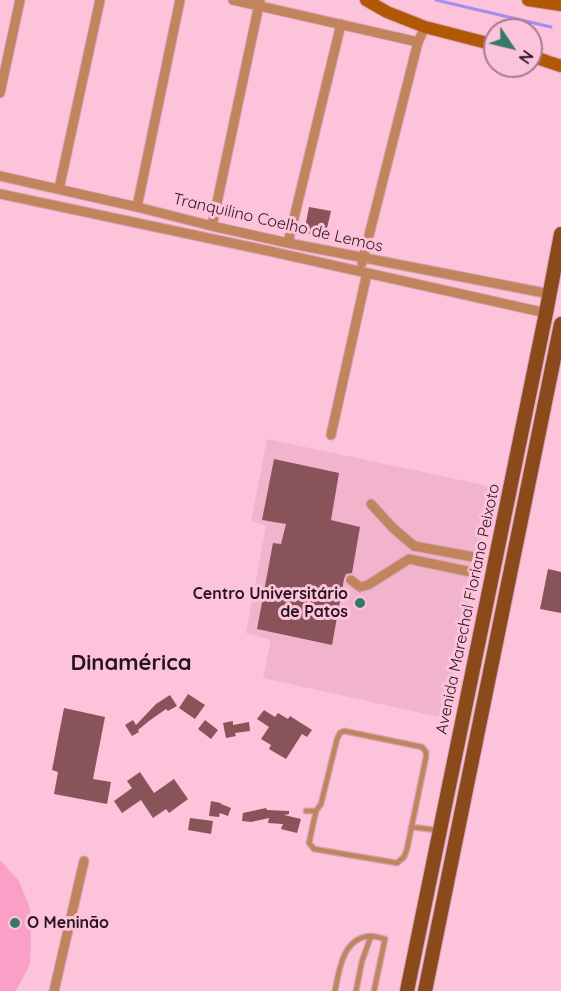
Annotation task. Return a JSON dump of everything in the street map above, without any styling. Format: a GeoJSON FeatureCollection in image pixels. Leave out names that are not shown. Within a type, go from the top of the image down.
{"type":"FeatureCollection","features":[{"type":"Feature","properties":{"kind":"main road","name":"Avenida Marechal Floriano Peixoto"},"geometry":{"type":"LineString","coordinates":[[407,991],[561,234]]}},
{"type":"Feature","properties":{"kind":"main road","name":"Avenida Marechal Floriano Peixoto"},"geometry":{"type":"LineString","coordinates":[[425,991],[561,324]]}},
{"type":"Feature","properties":{"kind":"street"},"geometry":{"type":"LineString","coordinates":[[0,93],[20,0]]}},
{"type":"Feature","properties":{"kind":"street"},"geometry":{"type":"LineString","coordinates":[[59,189],[100,0]]}},
{"type":"Feature","properties":{"kind":"street"},"geometry":{"type":"LineString","coordinates":[[137,207],[180,0]]}},
{"type":"Feature","properties":{"kind":"street"},"geometry":{"type":"LineString","coordinates":[[233,0],[259,3],[418,42]]}},
{"type":"Feature","properties":{"kind":"street"},"geometry":{"type":"LineString","coordinates":[[366,0],[387,12],[425,27],[483,42]]}},
{"type":"Feature","properties":{"kind":"street"},"geometry":{"type":"LineString","coordinates":[[528,0],[561,5]]}},
{"type":"Feature","properties":{"kind":"street"},"geometry":{"type":"LineString","coordinates":[[212,226],[259,3]]}},
{"type":"Feature","properties":{"kind":"street"},"geometry":{"type":"LineString","coordinates":[[288,243],[341,24]]}},
{"type":"Feature","properties":{"kind":"street"},"geometry":{"type":"LineString","coordinates":[[331,435],[363,272],[363,258],[418,42],[425,27]]}},
{"type":"Feature","properties":{"kind":"street"},"geometry":{"type":"LineString","coordinates":[[543,60],[561,66]]}},
{"type":"Feature","properties":{"kind":"street","name":"Tranquilino Coelho de Lemos"},"geometry":{"type":"LineString","coordinates":[[0,176],[288,243],[549,294]]}},
{"type":"Feature","properties":{"kind":"street","name":"Tranquilino Coelho de Lemos"},"geometry":{"type":"LineString","coordinates":[[0,194],[269,250],[546,313]]}},
{"type":"Feature","properties":{"kind":"street"},"geometry":{"type":"LineString","coordinates":[[269,250],[271,238]]}},
{"type":"Feature","properties":{"kind":"street"},"geometry":{"type":"LineString","coordinates":[[371,504],[414,546],[479,558]]}},
{"type":"Feature","properties":{"kind":"street"},"geometry":{"type":"LineString","coordinates":[[351,580],[360,587],[368,585],[410,559],[476,573]]}},
{"type":"Feature","properties":{"kind":"street"},"geometry":{"type":"LineString","coordinates":[[54,991],[84,861]]}},
{"type":"Feature","properties":{"kind":"lane"},"geometry":{"type":"LineString","coordinates":[[344,731],[423,747],[426,752],[407,849],[404,857],[397,862],[314,849],[309,843],[316,811],[321,804],[340,733],[344,731]]}},
{"type":"Feature","properties":{"kind":"lane"},"geometry":{"type":"LineString","coordinates":[[306,811],[316,811]]}},
{"type":"Feature","properties":{"kind":"lane"},"geometry":{"type":"LineString","coordinates":[[411,827],[440,830]]}},
{"type":"Feature","properties":{"kind":"lane"},"geometry":{"type":"LineString","coordinates":[[335,991],[341,962],[349,947],[360,938],[372,936],[385,939],[374,991]]}},
{"type":"Feature","properties":{"kind":"lane"},"geometry":{"type":"LineString","coordinates":[[356,991],[362,961],[372,936]]}},
{"type":"Feature","properties":{"kind":"shaded area","name":"Centro Universitário de Patos"},"geometry":{"type":"Polygon","coordinates":[[[267,439],[503,489],[502,500],[489,503],[444,718],[263,678],[271,640],[246,633],[266,526],[251,521],[267,439]]]}},
{"type":"Feature","properties":{"kind":"shaded area","name":"O Meninão"},"geometry":{"type":"Polygon","coordinates":[[[0,860],[19,881],[30,908],[30,964],[16,991],[0,991],[0,860]]]}},
{"type":"Feature","properties":{"kind":"building"},"geometry":{"type":"Polygon","coordinates":[[[309,207],[331,211],[325,237],[304,233],[309,207]]]}},
{"type":"Feature","properties":{"kind":"building"},"geometry":{"type":"Polygon","coordinates":[[[274,459],[339,473],[331,520],[360,527],[352,573],[346,574],[344,579],[332,645],[257,629],[273,543],[281,544],[286,524],[262,520],[274,459]]]}},
{"type":"Feature","properties":{"kind":"building"},"geometry":{"type":"Polygon","coordinates":[[[548,569],[561,572],[561,613],[540,609],[548,569]]]}},
{"type":"Feature","properties":{"kind":"building"},"geometry":{"type":"Polygon","coordinates":[[[188,694],[205,705],[195,719],[179,708],[188,694]]]}},
{"type":"Feature","properties":{"kind":"building"},"geometry":{"type":"Polygon","coordinates":[[[170,695],[177,706],[168,711],[166,709],[132,736],[125,725],[133,720],[136,725],[156,704],[170,695]]]}},
{"type":"Feature","properties":{"kind":"building"},"geometry":{"type":"Polygon","coordinates":[[[64,708],[105,717],[93,779],[111,782],[107,804],[54,794],[58,772],[52,770],[64,708]]]}},
{"type":"Feature","properties":{"kind":"building"},"geometry":{"type":"Polygon","coordinates":[[[264,710],[275,717],[278,713],[288,719],[290,716],[312,730],[307,737],[302,734],[286,759],[269,749],[271,745],[261,739],[269,727],[257,719],[264,710]]]}},
{"type":"Feature","properties":{"kind":"building"},"geometry":{"type":"Polygon","coordinates":[[[205,720],[218,730],[211,739],[198,729],[205,720]]]}},
{"type":"Feature","properties":{"kind":"building"},"geometry":{"type":"Polygon","coordinates":[[[233,721],[233,725],[249,722],[250,731],[235,733],[236,736],[226,738],[223,723],[233,721]]]}},
{"type":"Feature","properties":{"kind":"building"},"geometry":{"type":"Polygon","coordinates":[[[140,772],[154,793],[174,779],[188,799],[169,813],[166,809],[153,818],[141,800],[122,813],[114,801],[132,788],[127,781],[140,772]]]}},
{"type":"Feature","properties":{"kind":"building"},"geometry":{"type":"Polygon","coordinates":[[[211,801],[231,808],[228,816],[220,813],[219,817],[209,816],[211,801]]]}},
{"type":"Feature","properties":{"kind":"building"},"geometry":{"type":"Polygon","coordinates":[[[266,808],[267,810],[289,811],[289,814],[284,815],[301,819],[297,833],[281,829],[283,824],[268,823],[269,818],[251,822],[242,821],[243,813],[266,808]]]}},
{"type":"Feature","properties":{"kind":"building"},"geometry":{"type":"Polygon","coordinates":[[[190,818],[213,821],[211,834],[188,830],[190,818]]]}},
{"type":"Feature","properties":{"kind":"waterway"},"geometry":{"type":"LineString","coordinates":[[436,0],[551,27]]}},
{"type":"Feature","properties":{"kind":"place","name":"Centro Universitário de Patos"},"geometry":{"type":"Point","coordinates":[360,603]}},
{"type":"Feature","properties":{"kind":"place","name":"O Meninão"},"geometry":{"type":"Point","coordinates":[15,923]}},
{"type":"Feature","properties":{"kind":"district","name":"Dinamérica"},"geometry":{"type":"Point","coordinates":[131,663]}}]}
